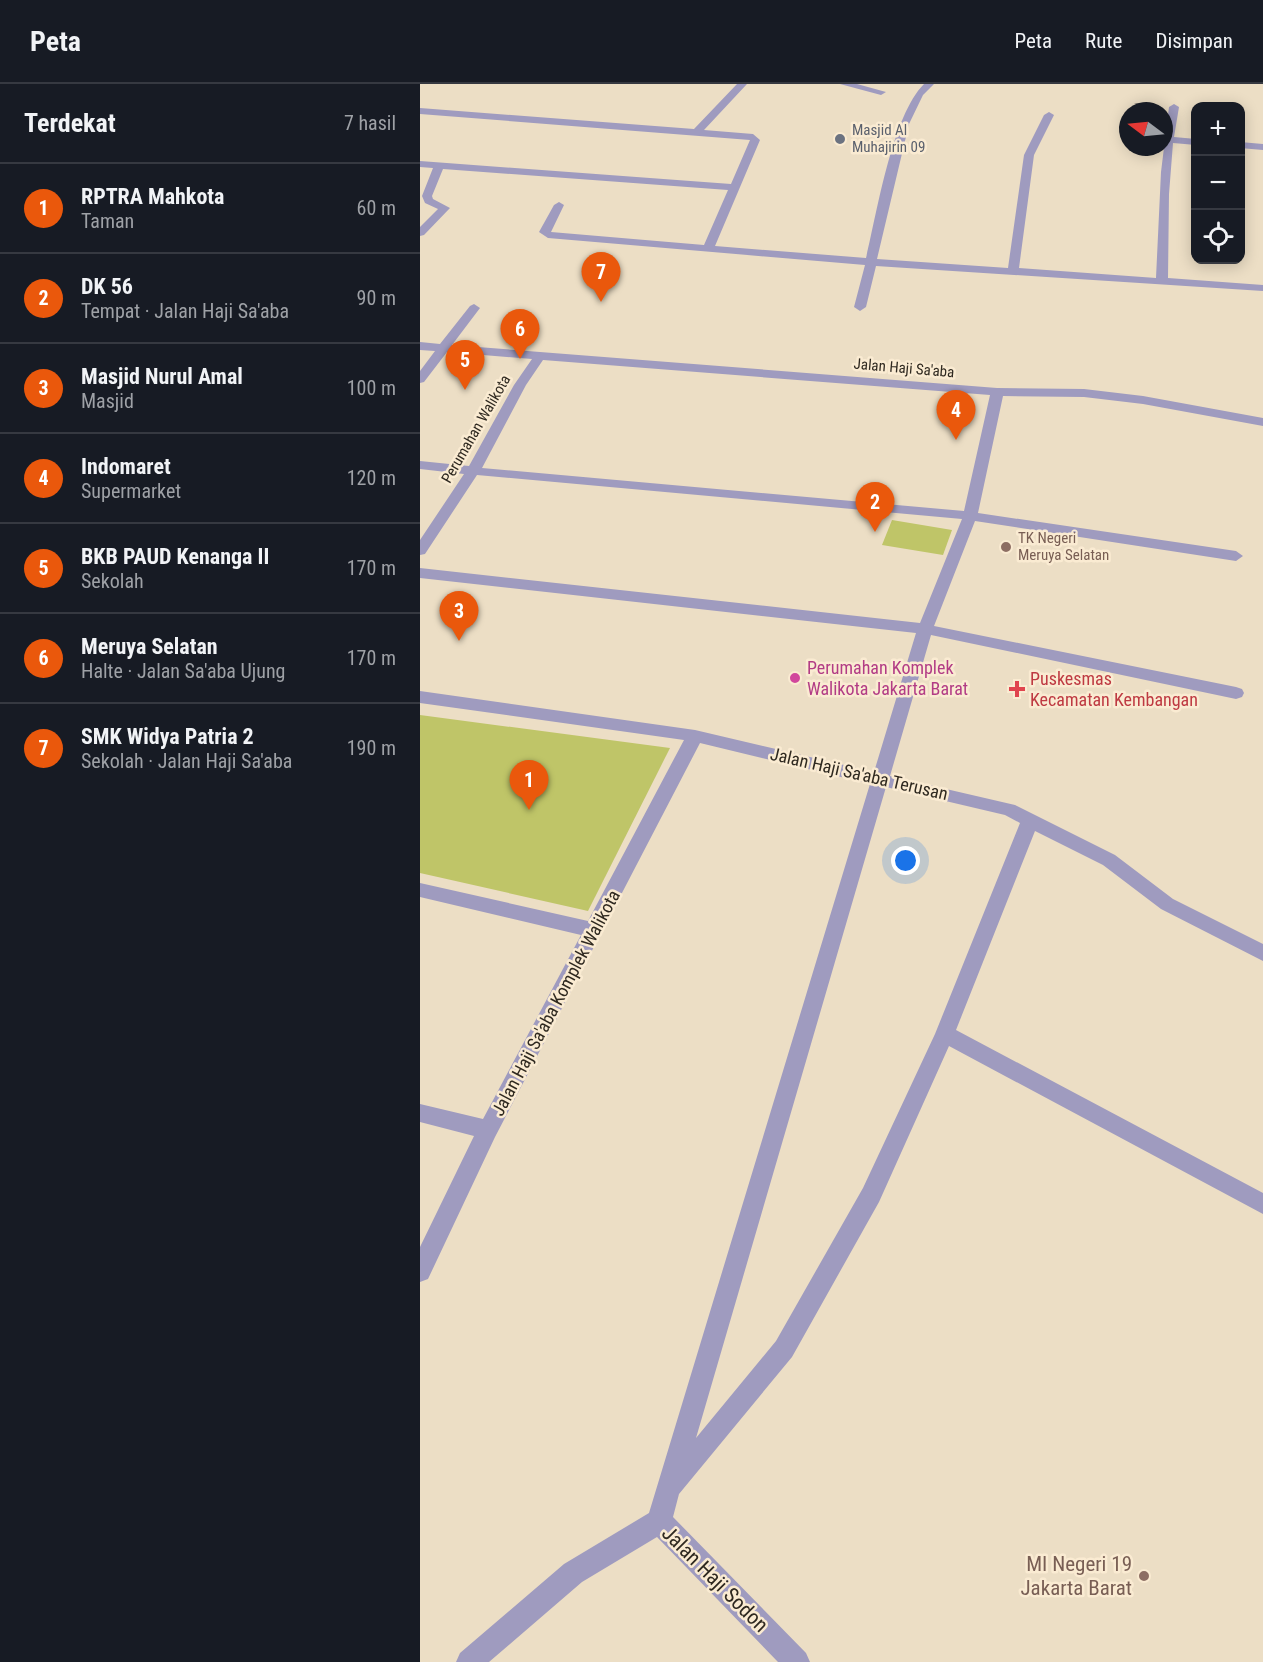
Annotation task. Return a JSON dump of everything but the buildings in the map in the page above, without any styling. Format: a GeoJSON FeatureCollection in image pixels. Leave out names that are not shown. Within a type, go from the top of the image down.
{"type":"FeatureCollection","features":[{"type":"Feature","properties":{"kind":"street"},"geometry":{"type":"LineString","coordinates":[[723,84],[741,85]]}},
{"type":"Feature","properties":{"kind":"street"},"geometry":{"type":"LineString","coordinates":[[845,84],[881,92]]}},
{"type":"Feature","properties":{"kind":"street"},"geometry":{"type":"LineString","coordinates":[[860,307],[904,124],[919,94],[929,84]]}},
{"type":"Feature","properties":{"kind":"street"},"geometry":{"type":"LineString","coordinates":[[699,132],[699,128],[741,85]]}},
{"type":"Feature","properties":{"kind":"street"},"geometry":{"type":"LineString","coordinates":[[1173,112],[1174,107]]}},
{"type":"Feature","properties":{"kind":"street"},"geometry":{"type":"LineString","coordinates":[[420,111],[754,138],[708,249]]}},
{"type":"Feature","properties":{"kind":"street"},"geometry":{"type":"LineString","coordinates":[[1013,272],[1029,155],[1049,115]]}},
{"type":"Feature","properties":{"kind":"street"},"geometry":{"type":"LineString","coordinates":[[1173,140],[1191,142]]}},
{"type":"Feature","properties":{"kind":"street"},"geometry":{"type":"LineString","coordinates":[[1245,145],[1263,147]]}},
{"type":"Feature","properties":{"kind":"street"},"geometry":{"type":"LineString","coordinates":[[1162,282],[1163,203],[1167,156]]}},
{"type":"Feature","properties":{"kind":"street"},"geometry":{"type":"LineString","coordinates":[[420,164],[732,187]]}},
{"type":"Feature","properties":{"kind":"street"},"geometry":{"type":"LineString","coordinates":[[420,233],[445,208],[429,201],[427,196],[439,166]]}},
{"type":"Feature","properties":{"kind":"street"},"geometry":{"type":"LineString","coordinates":[[559,206],[544,232],[548,235],[870,262],[1263,288]]}},
{"type":"Feature","properties":{"kind":"street"},"geometry":{"type":"LineString","coordinates":[[420,379],[446,348],[474,308]]}},
{"type":"Feature","properties":{"kind":"street","name":"Jalan Haji Sa'aba"},"geometry":{"type":"LineString","coordinates":[[420,346],[997,392],[1095,394],[1143,400],[1263,422]]}},
{"type":"Feature","properties":{"kind":"street","name":"Perumahan Walikota"},"geometry":{"type":"LineString","coordinates":[[420,551],[473,471],[520,385],[541,354]]}},
{"type":"Feature","properties":{"kind":"street"},"geometry":{"type":"LineString","coordinates":[[470,1662],[573,1573],[659,1521],[925,628],[970,516],[997,392]]}},
{"type":"Feature","properties":{"kind":"street"},"geometry":{"type":"LineString","coordinates":[[420,465],[970,516],[1236,556]]}},
{"type":"Feature","properties":{"kind":"street"},"geometry":{"type":"LineString","coordinates":[[420,573],[925,628],[1236,693]]}},
{"type":"Feature","properties":{"kind":"street","name":"Jalan Haji Sa'aba Terusan"},"geometry":{"type":"LineString","coordinates":[[420,697],[695,736],[995,806],[1109,860],[1167,904],[1263,953]]}},
{"type":"Feature","properties":{"kind":"street","name":"Jalan Haji Sa'aba Komplek Walikota"},"geometry":{"type":"LineString","coordinates":[[420,1271],[488,1130],[695,736]]}},
{"type":"Feature","properties":{"kind":"street"},"geometry":{"type":"LineString","coordinates":[[668,1491],[784,1349],[871,1195],[945,1034],[1030,821]]}},
{"type":"Feature","properties":{"kind":"street"},"geometry":{"type":"LineString","coordinates":[[420,890],[594,930]]}},
{"type":"Feature","properties":{"kind":"street"},"geometry":{"type":"LineString","coordinates":[[945,1034],[1263,1204]]}},
{"type":"Feature","properties":{"kind":"street"},"geometry":{"type":"LineString","coordinates":[[420,1113],[488,1130]]}},
{"type":"Feature","properties":{"kind":"street","name":"Jalan Haji Sodon"},"geometry":{"type":"LineString","coordinates":[[659,1521],[797,1662]]}},
{"type":"Feature","properties":{"kind":"green space"},"geometry":{"type":"Polygon","coordinates":[[[892,520],[952,530],[943,555],[882,545],[892,520]]]}},
{"type":"Feature","properties":{"kind":"green space"},"geometry":{"type":"Polygon","coordinates":[[[420,715],[670,748],[588,911],[420,873],[420,715]]]}},
{"type":"Feature","properties":{"kind":"place","name":"Masjid Al Muhajirin 09"},"geometry":{"type":"Point","coordinates":[840,139]}},
{"type":"Feature","properties":{"kind":"place","name":"SMK Widya Patria 2"},"geometry":{"type":"Point","coordinates":[601,302]}},
{"type":"Feature","properties":{"kind":"place","name":"Meruya Selatan"},"geometry":{"type":"Point","coordinates":[520,359]}},
{"type":"Feature","properties":{"kind":"place","name":"BKB PAUD Kenanga II"},"geometry":{"type":"Point","coordinates":[465,390]}},
{"type":"Feature","properties":{"kind":"place","name":"Indomaret"},"geometry":{"type":"Point","coordinates":[956,440]}},
{"type":"Feature","properties":{"kind":"place","name":"DK 56"},"geometry":{"type":"Point","coordinates":[875,532]}},
{"type":"Feature","properties":{"kind":"place","name":"TK Negeri Meruya Selatan"},"geometry":{"type":"Point","coordinates":[1006,547]}},
{"type":"Feature","properties":{"kind":"place","name":"Masjid Nurul Amal"},"geometry":{"type":"Point","coordinates":[459,641]}},
{"type":"Feature","properties":{"kind":"place","name":"Perumahan Komplek Walikota Jakarta Barat"},"geometry":{"type":"Point","coordinates":[795,678]}},
{"type":"Feature","properties":{"kind":"place","name":"Puskesmas Kecamatan Kembangan"},"geometry":{"type":"Point","coordinates":[1017,689]}},
{"type":"Feature","properties":{"kind":"place","name":"RPTRA Mahkota"},"geometry":{"type":"Point","coordinates":[529,810]}},
{"type":"Feature","properties":{"kind":"place","name":"MI Negeri 19 Jakarta Barat"},"geometry":{"type":"Point","coordinates":[1144,1576]}}]}
